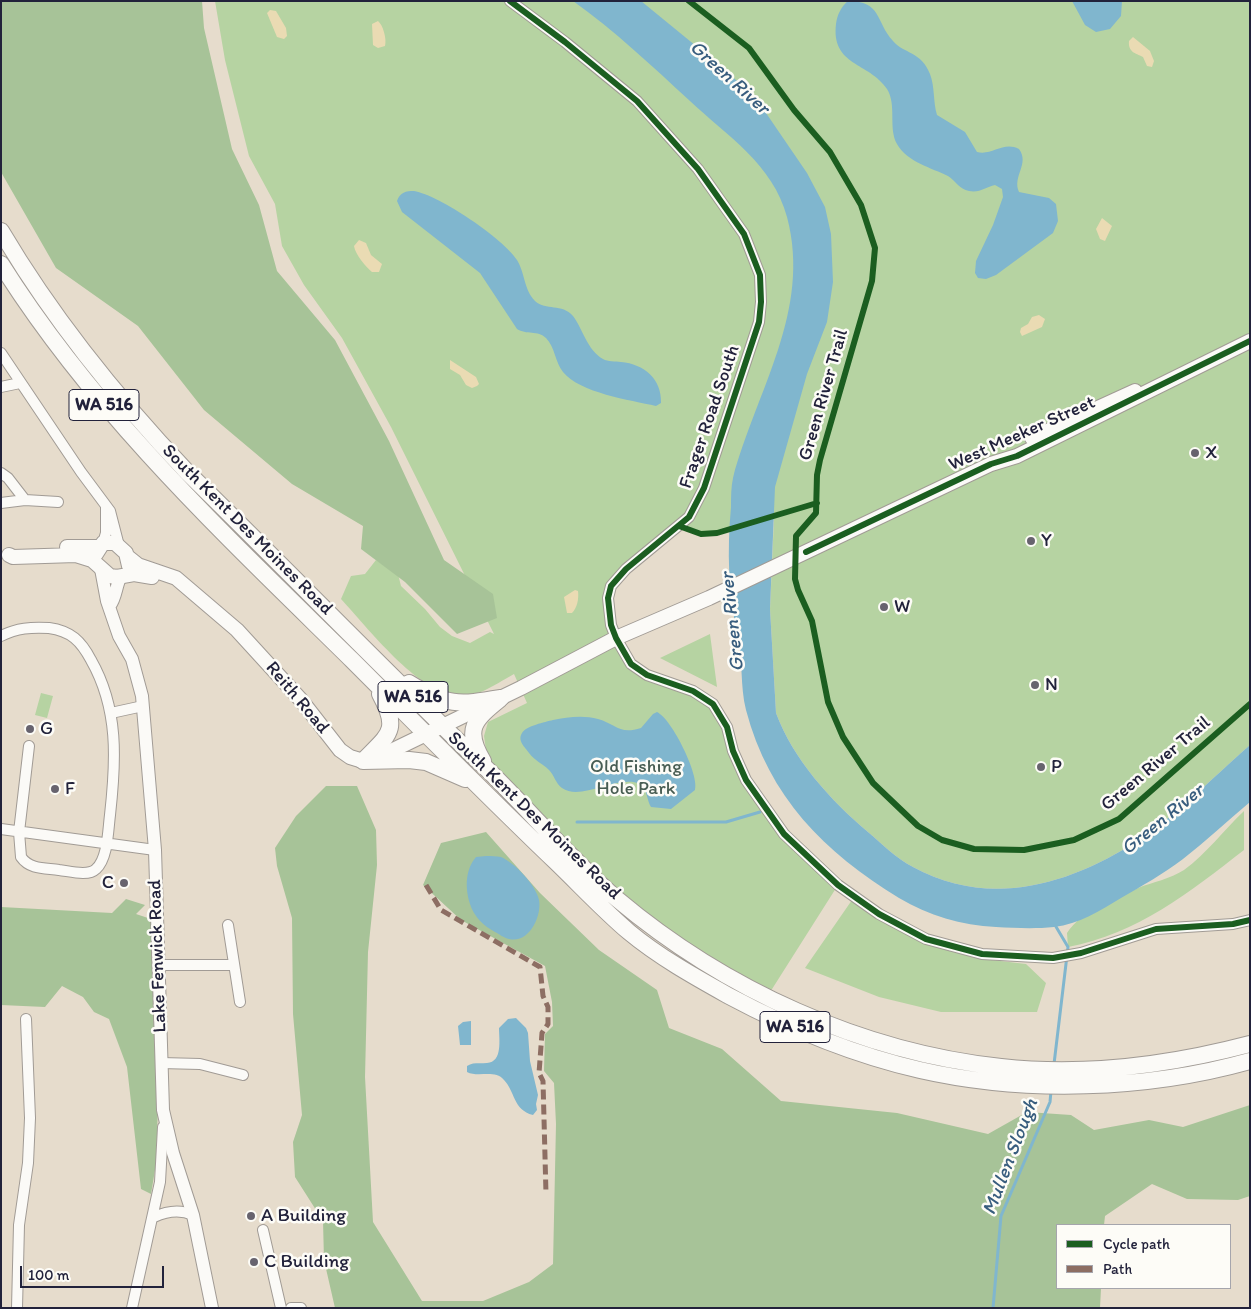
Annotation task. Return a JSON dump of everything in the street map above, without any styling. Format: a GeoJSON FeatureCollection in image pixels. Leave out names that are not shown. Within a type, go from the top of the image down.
{"type":"FeatureCollection","features":[{"type":"Feature","properties":{"kind":"highway","name":"South Kent Des Moines Road"},"geometry":{"type":"LineString","coordinates":[[1,231],[64,326],[142,424],[616,898],[708,964],[767,997],[850,1032],[927,1056],[998,1074],[1059,1086],[1113,1084],[1170,1077],[1250,1061]]}},
{"type":"Feature","properties":{"kind":"highway","name":"South Kent Des Moines Road"},"geometry":{"type":"LineString","coordinates":[[1,264],[66,358],[139,446],[473,782],[630,932],[696,978],[760,1013],[842,1047],[921,1070],[998,1074],[1118,1066],[1168,1061],[1250,1044]]}},
{"type":"Feature","properties":{"kind":"highway"},"geometry":{"type":"LineString","coordinates":[[384,668],[436,700],[462,703],[501,698]]}},
{"type":"Feature","properties":{"kind":"highway"},"geometry":{"type":"LineString","coordinates":[[364,761],[383,740],[391,725],[389,711],[373,681]]}},
{"type":"Feature","properties":{"kind":"highway"},"geometry":{"type":"LineString","coordinates":[[489,771],[474,746],[473,729],[475,722],[501,698]]}},
{"type":"Feature","properties":{"kind":"highway"},"geometry":{"type":"LineString","coordinates":[[364,761],[409,760],[426,762],[473,782]]}},
{"type":"Feature","properties":{"kind":"main road","name":"West Meeker Street"},"geometry":{"type":"LineString","coordinates":[[426,734],[501,698],[616,638],[709,598],[991,464],[1017,456],[1126,404],[1189,370],[1250,341]]}},
{"type":"Feature","properties":{"kind":"main road","name":"West Meeker Street"},"geometry":{"type":"LineString","coordinates":[[991,464],[1013,447],[1107,402],[1189,370]]}},
{"type":"Feature","properties":{"kind":"main road","name":"Reith Road"},"geometry":{"type":"LineString","coordinates":[[5,556],[13,550],[101,545],[110,542],[119,546],[138,565],[176,578],[237,630],[301,700],[340,750],[350,757],[364,761]]}},
{"type":"Feature","properties":{"kind":"main road"},"geometry":{"type":"LineString","coordinates":[[98,566],[96,552],[101,545]]}},
{"type":"Feature","properties":{"kind":"main road","name":"Reith Road"},"geometry":{"type":"LineString","coordinates":[[5,556],[76,556],[98,566],[110,576],[142,574],[173,586],[181,584]]}},
{"type":"Feature","properties":{"kind":"main road"},"geometry":{"type":"LineString","coordinates":[[123,575],[129,564],[128,557]]}},
{"type":"Feature","properties":{"kind":"main road"},"geometry":{"type":"LineString","coordinates":[[364,761],[389,752],[426,734]]}},
{"type":"Feature","properties":{"kind":"street","name":"Frager Road South"},"geometry":{"type":"LineString","coordinates":[[510,1],[609,77],[662,126],[698,168],[744,234],[760,275],[761,302],[758,322],[704,488],[689,517],[626,569],[611,586],[608,598],[611,625],[631,664],[638,670],[693,691],[713,704],[728,727],[734,751],[746,780],[776,822],[838,885],[872,909],[926,939],[982,954],[1053,958],[1081,953],[1156,929],[1234,924],[1250,920]]}},
{"type":"Feature","properties":{"kind":"street"},"geometry":{"type":"LineString","coordinates":[[1,354],[106,508],[113,515],[119,546]]}},
{"type":"Feature","properties":{"kind":"street"},"geometry":{"type":"LineString","coordinates":[[1,380],[18,379]]}},
{"type":"Feature","properties":{"kind":"street"},"geometry":{"type":"LineString","coordinates":[[1,387],[18,379]]}},
{"type":"Feature","properties":{"kind":"street"},"geometry":{"type":"LineString","coordinates":[[1,473],[8,478],[25,500]]}},
{"type":"Feature","properties":{"kind":"street"},"geometry":{"type":"LineString","coordinates":[[1,503],[25,500],[58,502]]}},
{"type":"Feature","properties":{"kind":"street"},"geometry":{"type":"LineString","coordinates":[[101,545],[106,533],[106,508]]}},
{"type":"Feature","properties":{"kind":"street","name":"Lake Fenwick Road"},"geometry":{"type":"LineString","coordinates":[[98,566],[116,628],[134,664],[143,706],[156,850],[161,1063],[164,1110],[173,1153],[194,1215],[212,1308]]}},
{"type":"Feature","properties":{"kind":"street"},"geometry":{"type":"LineString","coordinates":[[110,605],[123,575]]}},
{"type":"Feature","properties":{"kind":"street"},"geometry":{"type":"LineString","coordinates":[[1,636],[24,628],[56,629],[73,636],[85,649],[107,694],[111,713],[114,764],[106,843],[97,869],[88,873],[33,867],[23,860],[20,852],[19,832],[29,746]]}},
{"type":"Feature","properties":{"kind":"street"},"geometry":{"type":"LineString","coordinates":[[111,713],[143,706]]}},
{"type":"Feature","properties":{"kind":"street"},"geometry":{"type":"LineString","coordinates":[[1,829],[156,850]]}},
{"type":"Feature","properties":{"kind":"street"},"geometry":{"type":"LineString","coordinates":[[228,925],[240,1002]]}},
{"type":"Feature","properties":{"kind":"street"},"geometry":{"type":"LineString","coordinates":[[158,965],[234,965]]}},
{"type":"Feature","properties":{"kind":"street"},"geometry":{"type":"LineString","coordinates":[[17,1308],[18,1225],[28,1163],[30,1118],[26,1019]]}},
{"type":"Feature","properties":{"kind":"street"},"geometry":{"type":"LineString","coordinates":[[161,1063],[200,1064],[243,1075]]}},
{"type":"Feature","properties":{"kind":"street"},"geometry":{"type":"LineString","coordinates":[[132,1308],[154,1217],[163,1151],[164,1110]]}},
{"type":"Feature","properties":{"kind":"street"},"geometry":{"type":"LineString","coordinates":[[154,1217],[178,1211],[194,1215]]}},
{"type":"Feature","properties":{"kind":"street"},"geometry":{"type":"LineString","coordinates":[[263,1230],[282,1308]]}},
{"type":"Feature","properties":{"kind":"street"},"geometry":{"type":"LineString","coordinates":[[291,1308],[301,1308]]}},
{"type":"Feature","properties":{"kind":"green space"},"geometry":{"type":"Polygon","coordinates":[[[1,1],[202,1],[204,28],[232,149],[259,205],[277,271],[335,340],[389,441],[444,560],[493,594],[497,618],[457,634],[405,582],[361,549],[363,526],[292,484],[204,410],[138,326],[56,268],[1,172],[1,1]]]}},
{"type":"Feature","properties":{"kind":"green space","name":"Old Fishing Hole Park"},"geometry":{"type":"Polygon","coordinates":[[[215,1],[1250,1],[1250,745],[1177,811],[1147,835],[1105,860],[1079,872],[1024,887],[996,889],[968,886],[941,879],[913,867],[889,851],[840,807],[814,778],[792,747],[783,730],[776,713],[770,609],[774,518],[717,533],[701,534],[679,526],[611,586],[611,625],[631,664],[713,704],[733,751],[784,834],[838,885],[767,997],[646,921],[489,771],[484,736],[488,722],[527,703],[514,674],[472,695],[457,696],[442,692],[426,684],[394,657],[341,599],[351,576],[365,574],[376,560],[398,574],[401,586],[425,609],[440,627],[452,636],[470,643],[490,632],[494,634],[391,427],[342,338],[304,285],[282,246],[275,204],[249,156],[225,60],[215,1]]]}},
{"type":"Feature","properties":{"kind":"green space"},"geometry":{"type":"Polygon","coordinates":[[[710,634],[717,687],[660,658],[710,634]]]}},
{"type":"Feature","properties":{"kind":"green space"},"geometry":{"type":"Polygon","coordinates":[[[41,693],[53,696],[47,718],[35,715],[41,693]]]}},
{"type":"Feature","properties":{"kind":"green space"},"geometry":{"type":"Polygon","coordinates":[[[326,786],[357,786],[376,830],[377,865],[368,952],[365,1077],[373,1222],[422,1301],[483,1301],[529,1282],[553,1264],[556,1124],[554,1083],[544,1071],[545,1034],[553,1026],[552,1002],[545,966],[461,920],[423,885],[441,843],[486,832],[540,893],[599,950],[657,990],[669,1028],[722,1049],[781,1101],[897,1113],[988,1134],[1027,1112],[1071,1115],[1094,1130],[1149,1120],[1183,1127],[1250,1105],[1250,1196],[1238,1200],[1187,1199],[1152,1184],[1105,1216],[1104,1224],[1056,1224],[1056,1289],[1101,1289],[1100,1308],[335,1308],[324,1260],[323,1221],[295,1177],[293,1142],[302,1115],[293,1014],[292,918],[277,866],[275,848],[296,816],[326,786]]]}},
{"type":"Feature","properties":{"kind":"green space"},"geometry":{"type":"Polygon","coordinates":[[[1244,811],[1244,850],[1224,866],[1183,896],[1140,922],[1093,941],[1068,947],[1067,933],[1081,918],[1109,901],[1184,870],[1244,811]]]}},
{"type":"Feature","properties":{"kind":"green space"},"geometry":{"type":"Polygon","coordinates":[[[126,899],[145,905],[136,914],[151,919],[158,1104],[156,1164],[151,1194],[141,1189],[127,1067],[109,1019],[94,1012],[83,997],[62,986],[45,1007],[1,1005],[1,907],[112,913],[126,899]]]}},
{"type":"Feature","properties":{"kind":"green space"},"geometry":{"type":"Polygon","coordinates":[[[852,900],[929,944],[975,958],[1026,964],[1046,983],[1037,1012],[941,1012],[879,997],[805,968],[852,900]]]}},
{"type":"Feature","properties":{"kind":"sand"},"geometry":{"type":"Polygon","coordinates":[[[270,10],[276,11],[286,28],[287,36],[284,39],[277,37],[267,13],[270,10]]]}},
{"type":"Feature","properties":{"kind":"sand"},"geometry":{"type":"Polygon","coordinates":[[[378,21],[385,36],[385,46],[378,48],[373,45],[372,24],[378,21]]]}},
{"type":"Feature","properties":{"kind":"sand"},"geometry":{"type":"Polygon","coordinates":[[[1133,37],[1150,51],[1154,61],[1152,67],[1147,66],[1143,57],[1131,50],[1129,41],[1133,37]]]}},
{"type":"Feature","properties":{"kind":"sand"},"geometry":{"type":"Polygon","coordinates":[[[1102,218],[1112,226],[1105,241],[1100,239],[1096,229],[1102,218]]]}},
{"type":"Feature","properties":{"kind":"sand"},"geometry":{"type":"Polygon","coordinates":[[[359,240],[366,243],[371,255],[382,264],[379,272],[372,272],[359,256],[354,246],[359,240]]]}},
{"type":"Feature","properties":{"kind":"sand"},"geometry":{"type":"Polygon","coordinates":[[[1039,315],[1045,319],[1042,327],[1022,336],[1021,328],[1028,324],[1032,317],[1039,315]]]}},
{"type":"Feature","properties":{"kind":"sand"},"geometry":{"type":"Polygon","coordinates":[[[450,360],[476,377],[479,384],[472,388],[466,385],[460,375],[450,369],[450,360]]]}},
{"type":"Feature","properties":{"kind":"sand"},"geometry":{"type":"Polygon","coordinates":[[[575,590],[578,591],[576,606],[572,613],[567,613],[564,597],[575,590]]]}},
{"type":"Feature","properties":{"kind":"water","name":"Green River"},"geometry":{"type":"Polygon","coordinates":[[[573,1],[641,1],[746,89],[766,113],[807,173],[825,207],[831,234],[833,282],[827,322],[807,374],[775,487],[770,609],[776,713],[792,747],[814,778],[840,807],[895,855],[913,867],[941,879],[968,886],[996,889],[1024,887],[1051,881],[1079,872],[1105,860],[1147,835],[1177,811],[1250,745],[1250,802],[1200,845],[1152,880],[1089,916],[1072,923],[1054,927],[996,927],[958,922],[922,910],[899,898],[872,880],[824,841],[785,796],[769,770],[756,741],[746,710],[740,646],[730,589],[729,540],[733,478],[778,350],[787,318],[792,285],[793,252],[787,217],[771,181],[747,152],[633,49],[573,1]]]}},
{"type":"Feature","properties":{"kind":"water"},"geometry":{"type":"Polygon","coordinates":[[[848,1],[867,4],[872,8],[893,41],[922,61],[932,79],[937,115],[965,132],[977,152],[988,152],[1003,147],[1019,149],[1023,160],[1017,186],[1019,192],[1049,198],[1056,204],[1058,221],[1053,233],[996,275],[986,279],[978,278],[975,273],[976,261],[993,225],[1003,197],[1002,189],[995,185],[983,190],[966,190],[948,176],[913,160],[901,150],[894,138],[892,102],[887,89],[871,73],[845,56],[839,48],[836,38],[836,24],[838,14],[848,1]]]}},
{"type":"Feature","properties":{"kind":"water"},"geometry":{"type":"Polygon","coordinates":[[[1072,1],[1122,1],[1121,16],[1110,29],[1096,32],[1085,25],[1072,1]]]}},
{"type":"Feature","properties":{"kind":"water"},"geometry":{"type":"Polygon","coordinates":[[[408,191],[425,194],[454,209],[499,241],[517,260],[531,297],[535,301],[544,306],[559,308],[569,312],[577,321],[593,350],[603,359],[629,363],[650,374],[661,394],[661,403],[656,406],[606,395],[571,379],[560,368],[546,338],[539,334],[517,329],[480,273],[402,212],[397,201],[398,198],[408,191]]]}},
{"type":"Feature","properties":{"kind":"water"},"geometry":{"type":"Polygon","coordinates":[[[657,712],[670,725],[684,748],[695,783],[695,790],[671,809],[651,807],[646,791],[642,786],[631,782],[621,782],[579,792],[562,788],[549,770],[531,756],[520,739],[522,733],[531,726],[570,717],[593,718],[622,730],[634,730],[641,728],[657,712]]]}},
{"type":"Feature","properties":{"kind":"water"},"geometry":{"type":"Polygon","coordinates":[[[496,856],[507,860],[524,875],[537,894],[539,906],[536,921],[523,937],[509,939],[491,930],[483,924],[472,909],[467,892],[468,873],[476,857],[496,856]]]}},
{"type":"Feature","properties":{"kind":"water"},"geometry":{"type":"Polygon","coordinates":[[[516,1018],[526,1028],[528,1033],[530,1061],[538,1095],[537,1110],[533,1115],[526,1113],[518,1105],[508,1084],[500,1077],[491,1074],[471,1074],[467,1072],[467,1066],[469,1065],[492,1062],[496,1059],[499,1049],[499,1028],[508,1019],[516,1018]]]}},
{"type":"Feature","properties":{"kind":"water"},"geometry":{"type":"Polygon","coordinates":[[[471,1021],[471,1045],[460,1045],[458,1026],[463,1022],[471,1021]]]}},
{"type":"Feature","properties":{"kind":"waterway"},"geometry":{"type":"LineString","coordinates":[[577,822],[726,822],[760,812]]}},
{"type":"Feature","properties":{"kind":"waterway","name":"Mullen Slough"},"geometry":{"type":"LineString","coordinates":[[1054,1064],[1068,947],[1055,925]]}},
{"type":"Feature","properties":{"kind":"waterway","name":"Mullen Slough"},"geometry":{"type":"LineString","coordinates":[[993,1308],[1001,1216],[1050,1102],[1051,1091]]}},
{"type":"Feature","properties":{"kind":"marked path"},"geometry":{"type":"LineString","coordinates":[[426,885],[441,910],[540,967],[543,996],[548,1007],[548,1024],[542,1033],[539,1073],[543,1081],[546,1194]]}},
{"type":"Feature","properties":{"kind":"cycle path"},"geometry":{"type":"LineString","coordinates":[[510,1],[565,42],[637,101],[698,169],[744,234],[760,275],[761,302],[759,322],[704,488],[689,517],[626,569],[611,586],[608,598],[611,625],[631,664],[647,675],[693,691],[713,704],[727,727],[733,751],[746,780],[784,834],[838,885],[879,914],[926,939],[982,954],[1053,958],[1081,953],[1156,929],[1233,924],[1250,920]]}},
{"type":"Feature","properties":{"kind":"cycle path","name":"Green River Trail"},"geometry":{"type":"LineString","coordinates":[[689,1],[749,48],[794,110],[830,152],[861,205],[875,248],[872,281],[820,460],[817,475],[816,513],[796,536],[795,579],[812,621],[828,702],[843,737],[873,783],[918,826],[942,840],[974,849],[1024,850],[1074,840],[1119,819],[1250,704]]}},
{"type":"Feature","properties":{"kind":"cycle path"},"geometry":{"type":"LineString","coordinates":[[806,552],[991,464],[1017,456],[1250,341]]}},
{"type":"Feature","properties":{"kind":"cycle path"},"geometry":{"type":"LineString","coordinates":[[679,526],[701,534],[717,533],[817,503]]}},
{"type":"Feature","properties":{"kind":"place","name":"X"},"geometry":{"type":"Point","coordinates":[1195,453]}},
{"type":"Feature","properties":{"kind":"place","name":"Y"},"geometry":{"type":"Point","coordinates":[1031,541]}},
{"type":"Feature","properties":{"kind":"place","name":"W"},"geometry":{"type":"Point","coordinates":[884,607]}},
{"type":"Feature","properties":{"kind":"place","name":"N"},"geometry":{"type":"Point","coordinates":[1035,685]}},
{"type":"Feature","properties":{"kind":"place","name":"G"},"geometry":{"type":"Point","coordinates":[30,729]}},
{"type":"Feature","properties":{"kind":"place","name":"P"},"geometry":{"type":"Point","coordinates":[1041,767]}},
{"type":"Feature","properties":{"kind":"place","name":"F"},"geometry":{"type":"Point","coordinates":[55,789]}},
{"type":"Feature","properties":{"kind":"place","name":"C"},"geometry":{"type":"Point","coordinates":[124,883]}},
{"type":"Feature","properties":{"kind":"place","name":"A Building"},"geometry":{"type":"Point","coordinates":[251,1216]}},
{"type":"Feature","properties":{"kind":"place","name":"C Building"},"geometry":{"type":"Point","coordinates":[254,1262]}}]}
